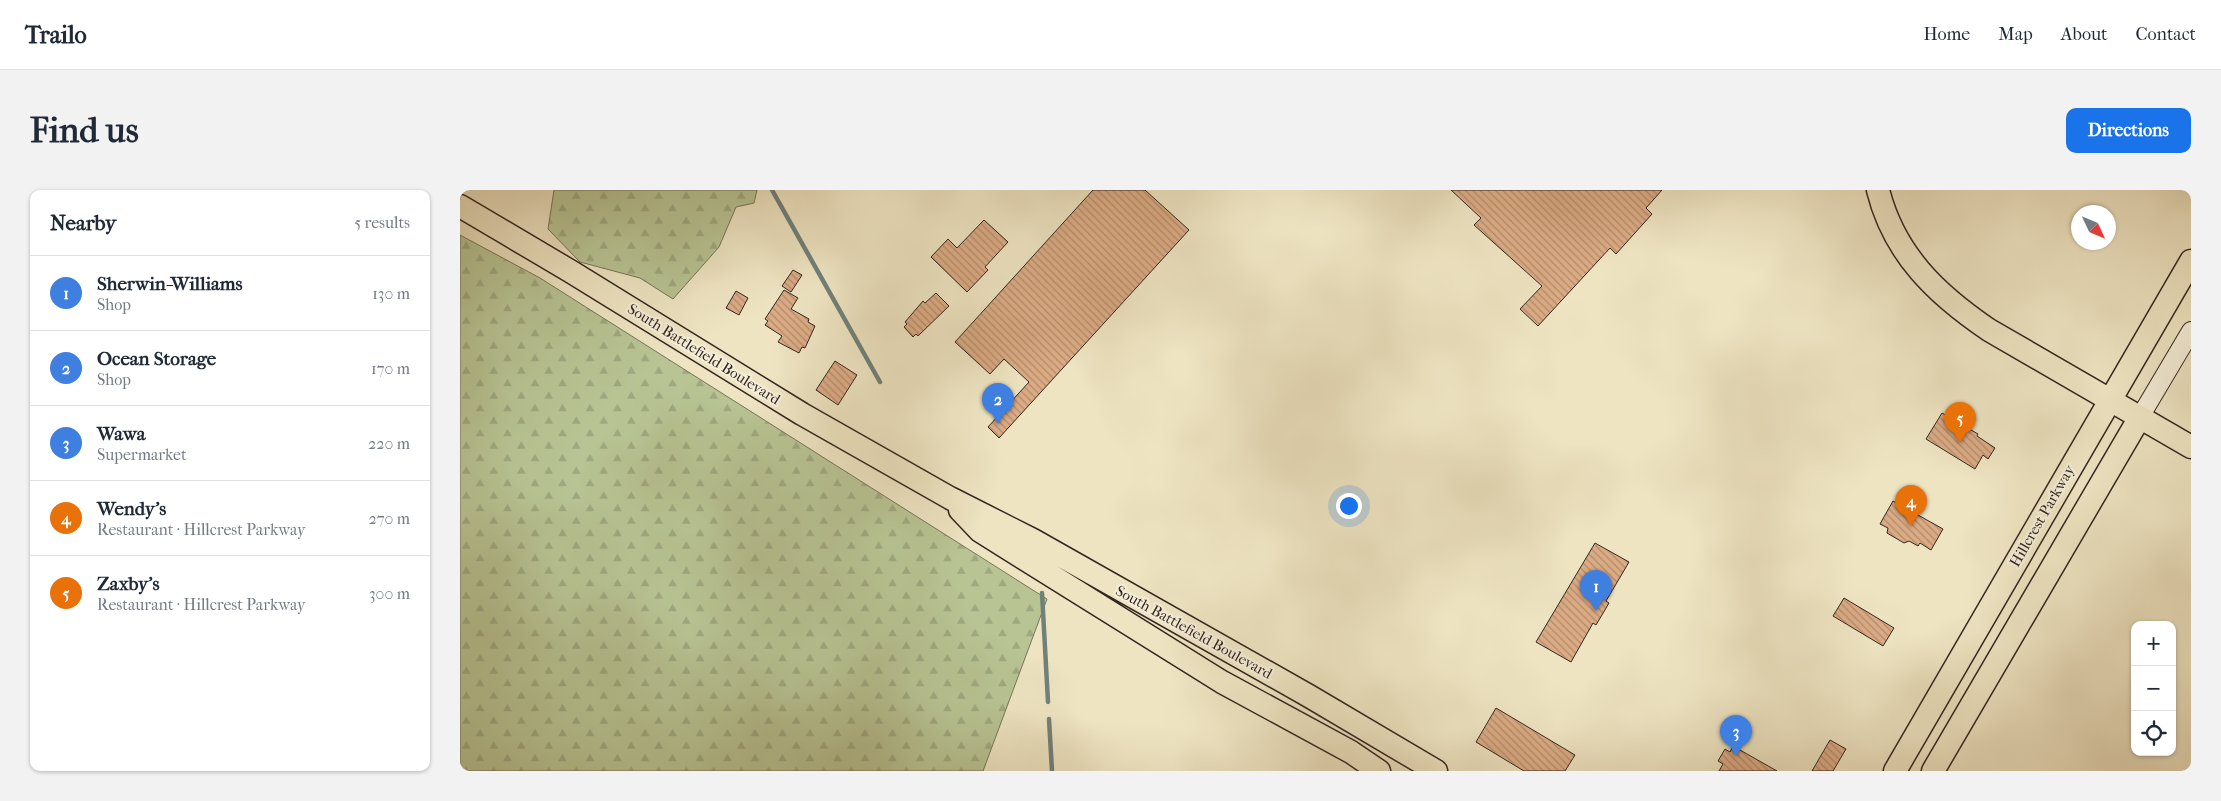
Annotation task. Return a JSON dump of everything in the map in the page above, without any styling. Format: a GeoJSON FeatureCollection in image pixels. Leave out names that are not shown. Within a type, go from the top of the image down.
{"type":"FeatureCollection","features":[{"type":"Feature","properties":{"kind":"highway"},"geometry":{"type":"LineString","coordinates":[[1878,190],[1889,226],[1909,259],[1923,276],[1959,310],[1989,330],[2191,447]]}},
{"type":"Feature","properties":{"kind":"highway","name":"South Battlefield Boulevard"},"geometry":{"type":"LineString","coordinates":[[460,206],[570,271],[802,414],[950,498],[1033,540],[1309,696],[1436,771]]}},
{"type":"Feature","properties":{"kind":"highway","name":"Hillcrest Parkway"},"geometry":{"type":"LineString","coordinates":[[1895,771],[2191,261]]}},
{"type":"Feature","properties":{"kind":"highway"},"geometry":{"type":"LineString","coordinates":[[1933,771],[2140,417]]}},
{"type":"Feature","properties":{"kind":"highway","name":"South Battlefield Boulevard"},"geometry":{"type":"LineString","coordinates":[[950,498],[980,531],[1222,682],[1351,752],[1380,771]]}},
{"type":"Feature","properties":{"kind":"main road"},"geometry":{"type":"LineString","coordinates":[[2140,417],[2191,331]]}},
{"type":"Feature","properties":{"kind":"green space"},"geometry":{"type":"Polygon","coordinates":[[[554,190],[757,190],[754,203],[736,207],[719,247],[673,299],[640,278],[580,262],[548,229],[554,190]]]}},
{"type":"Feature","properties":{"kind":"green space"},"geometry":{"type":"Polygon","coordinates":[[[460,235],[540,278],[1047,599],[983,771],[460,771],[460,235]]]}},
{"type":"Feature","properties":{"kind":"building"},"geometry":{"type":"Polygon","coordinates":[[[1093,190],[1145,190],[1189,230],[999,438],[988,427],[1029,382],[1004,359],[990,374],[955,342],[1093,190]]]}},
{"type":"Feature","properties":{"kind":"building"},"geometry":{"type":"Polygon","coordinates":[[[1451,190],[1662,190],[1646,208],[1652,214],[1616,254],[1610,248],[1538,326],[1520,309],[1542,286],[1474,225],[1481,218],[1451,190]]]}},
{"type":"Feature","properties":{"kind":"building"},"geometry":{"type":"Polygon","coordinates":[[[984,220],[1008,242],[985,267],[988,270],[967,292],[931,257],[948,239],[957,248],[984,220]]]}},
{"type":"Feature","properties":{"kind":"building"},"geometry":{"type":"Polygon","coordinates":[[[793,270],[802,275],[791,292],[782,286],[793,270]]]}},
{"type":"Feature","properties":{"kind":"building"},"geometry":{"type":"Polygon","coordinates":[[[784,290],[798,298],[791,309],[809,319],[808,322],[815,326],[805,348],[802,347],[799,353],[778,342],[782,336],[765,325],[768,321],[765,319],[784,290]]]}},
{"type":"Feature","properties":{"kind":"building"},"geometry":{"type":"Polygon","coordinates":[[[736,291],[748,298],[739,315],[726,308],[736,291]]]}},
{"type":"Feature","properties":{"kind":"building"},"geometry":{"type":"Polygon","coordinates":[[[936,293],[949,306],[918,336],[916,334],[913,337],[904,327],[907,324],[905,322],[923,301],[925,303],[936,293]]]}},
{"type":"Feature","properties":{"kind":"building"},"geometry":{"type":"Polygon","coordinates":[[[835,361],[857,375],[838,405],[816,390],[835,361]]]}},
{"type":"Feature","properties":{"kind":"building"},"geometry":{"type":"Polygon","coordinates":[[[1942,413],[1978,434],[1977,436],[1995,448],[1988,459],[1983,455],[1975,469],[1926,439],[1942,413]]]}},
{"type":"Feature","properties":{"kind":"building"},"geometry":{"type":"Polygon","coordinates":[[[1893,501],[1943,529],[1931,550],[1920,543],[1918,546],[1909,541],[1904,543],[1887,533],[1888,528],[1880,524],[1893,501]]]}},
{"type":"Feature","properties":{"kind":"building"},"geometry":{"type":"Polygon","coordinates":[[[1595,543],[1629,562],[1606,601],[1609,603],[1596,625],[1593,623],[1571,662],[1536,642],[1595,543]]]}},
{"type":"Feature","properties":{"kind":"building"},"geometry":{"type":"Polygon","coordinates":[[[1844,598],[1894,628],[1883,646],[1833,616],[1844,598]]]}},
{"type":"Feature","properties":{"kind":"building"},"geometry":{"type":"Polygon","coordinates":[[[1496,708],[1575,755],[1565,771],[1524,771],[1476,742],[1496,708]]]}},
{"type":"Feature","properties":{"kind":"building"},"geometry":{"type":"Polygon","coordinates":[[[1830,740],[1846,749],[1833,771],[1812,771],[1830,740]]]}},
{"type":"Feature","properties":{"kind":"building"},"geometry":{"type":"Polygon","coordinates":[[[1733,746],[1777,771],[1719,771],[1723,764],[1718,761],[1725,749],[1730,752],[1733,746]]]}},
{"type":"Feature","properties":{"kind":"waterway"},"geometry":{"type":"LineString","coordinates":[[772,190],[880,382]]}},
{"type":"Feature","properties":{"kind":"waterway"},"geometry":{"type":"LineString","coordinates":[[1042,593],[1048,702]]}},
{"type":"Feature","properties":{"kind":"waterway"},"geometry":{"type":"LineString","coordinates":[[1049,719],[1052,771]]}},
{"type":"Feature","properties":{"kind":"place","name":"Ocean Storage"},"geometry":{"type":"Point","coordinates":[998,424]}},
{"type":"Feature","properties":{"kind":"place","name":"Zaxby's"},"geometry":{"type":"Point","coordinates":[1960,443]}},
{"type":"Feature","properties":{"kind":"place","name":"Wendy's"},"geometry":{"type":"Point","coordinates":[1911,526]}},
{"type":"Feature","properties":{"kind":"place","name":"Sherwin-Williams"},"geometry":{"type":"Point","coordinates":[1596,611]}},
{"type":"Feature","properties":{"kind":"place","name":"Wawa"},"geometry":{"type":"Point","coordinates":[1736,756]}}]}
